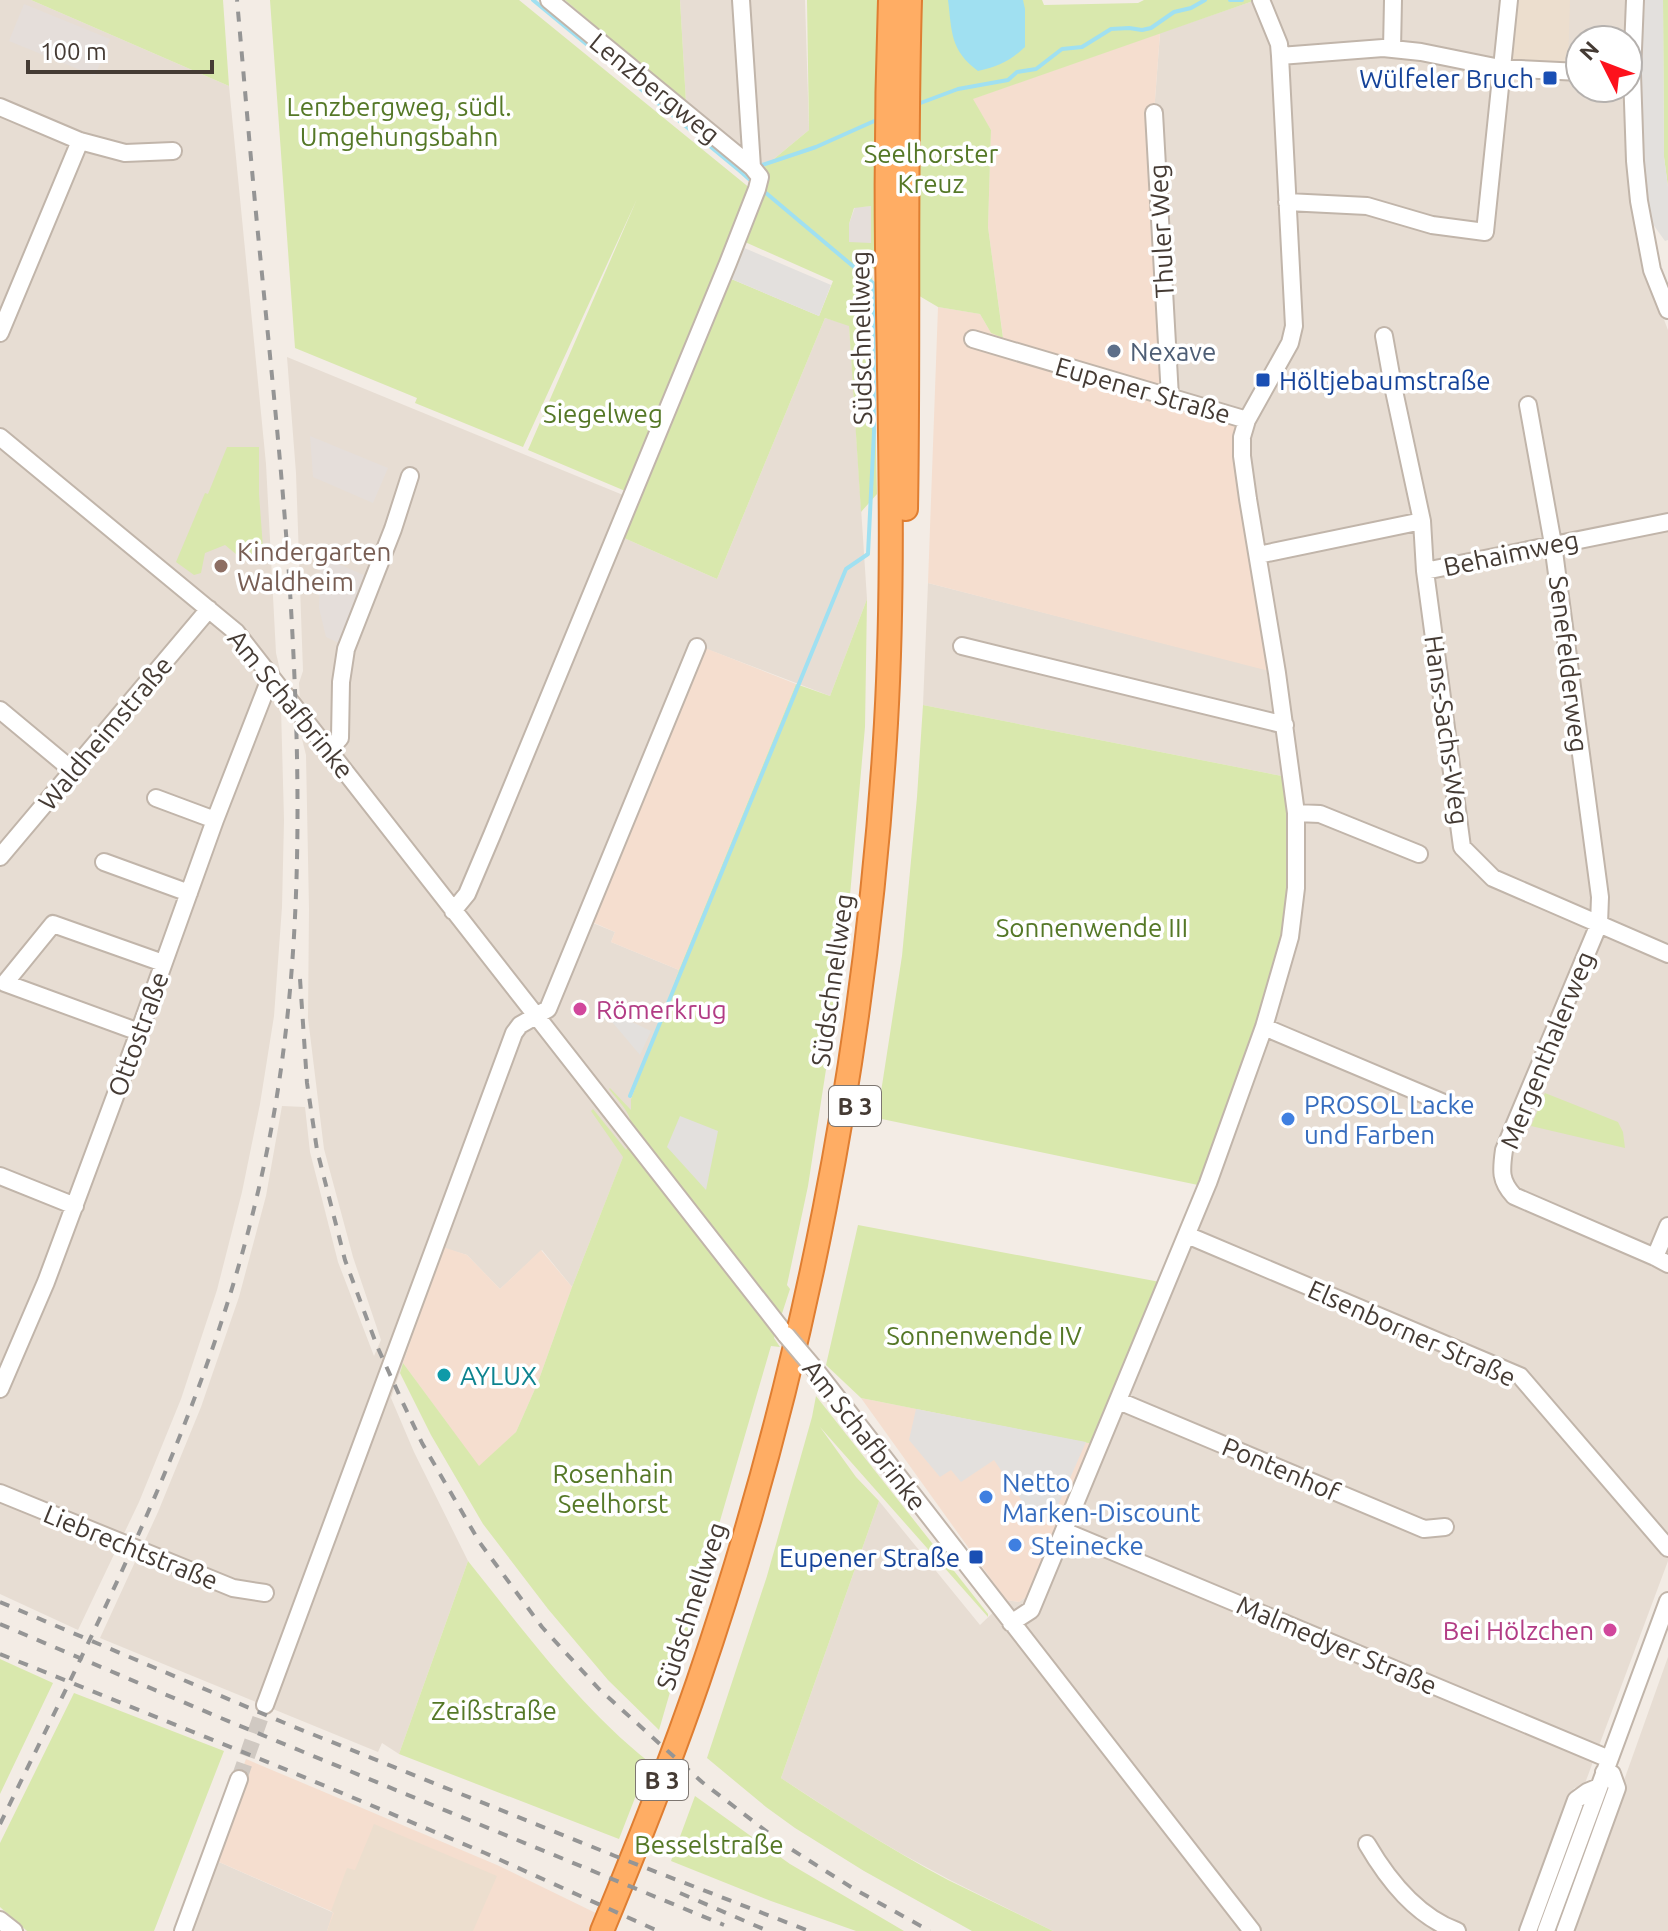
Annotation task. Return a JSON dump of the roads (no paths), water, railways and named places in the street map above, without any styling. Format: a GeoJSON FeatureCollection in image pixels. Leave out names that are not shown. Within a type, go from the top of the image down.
{"type":"FeatureCollection","features":[{"type":"Feature","properties":{"kind":"highway","name":"Südschnellweg"},"geometry":{"type":"LineString","coordinates":[[602,1931],[668,1767],[699,1680],[780,1405],[832,1173],[858,1005],[873,884],[885,726],[892,551],[898,80],[890,0]]}},
{"type":"Feature","properties":{"kind":"highway","name":"Südschnellweg"},"geometry":{"type":"LineString","coordinates":[[898,80],[910,0]]}},
{"type":"Feature","properties":{"kind":"highway","name":"Südschnellweg"},"geometry":{"type":"LineString","coordinates":[[616,1931],[680,1772],[739,1599],[796,1394],[843,1176],[871,1006],[898,727],[906,537],[908,374],[896,247]]}},
{"type":"Feature","properties":{"kind":"street","name":"Lenzbergweg"},"geometry":{"type":"LineString","coordinates":[[549,0],[756,172]]}},
{"type":"Feature","properties":{"kind":"street"},"geometry":{"type":"LineString","coordinates":[[453,911],[467,894],[492,835],[757,189],[741,0]]}},
{"type":"Feature","properties":{"kind":"street"},"geometry":{"type":"LineString","coordinates":[[1247,420],[1290,343],[1294,326],[1279,44],[1261,0]]}},
{"type":"Feature","properties":{"kind":"street"},"geometry":{"type":"LineString","coordinates":[[1392,49],[1393,0]]}},
{"type":"Feature","properties":{"kind":"street"},"geometry":{"type":"LineString","coordinates":[[1287,202],[1367,206],[1432,225],[1485,232],[1509,0]]}},
{"type":"Feature","properties":{"kind":"street"},"geometry":{"type":"LineString","coordinates":[[1633,24],[1635,0]]}},
{"type":"Feature","properties":{"kind":"street"},"geometry":{"type":"LineString","coordinates":[[1280,56],[1392,49],[1500,68],[1564,71]]}},
{"type":"Feature","properties":{"kind":"street"},"geometry":{"type":"LineString","coordinates":[[1632,104],[1639,201],[1652,270],[1668,310]]}},
{"type":"Feature","properties":{"kind":"street"},"geometry":{"type":"LineString","coordinates":[[0,107],[80,141],[125,153],[173,151]]}},
{"type":"Feature","properties":{"kind":"street","name":"Thuler Weg"},"geometry":{"type":"LineString","coordinates":[[1154,113],[1170,397]]}},
{"type":"Feature","properties":{"kind":"street"},"geometry":{"type":"LineString","coordinates":[[0,333],[80,141]]}},
{"type":"Feature","properties":{"kind":"street"},"geometry":{"type":"LineString","coordinates":[[1384,336],[1422,521]]}},
{"type":"Feature","properties":{"kind":"street","name":"Eupener Straße"},"geometry":{"type":"LineString","coordinates":[[973,339],[1247,420],[1242,437],[1242,456],[1296,813],[1296,888],[1290,937],[1264,1027],[1187,1235],[1031,1610],[1011,1623]]}},
{"type":"Feature","properties":{"kind":"street","name":"Senefelderweg"},"geometry":{"type":"LineString","coordinates":[[1528,405],[1553,544],[1600,897],[1599,924]]}},
{"type":"Feature","properties":{"kind":"street","name":"Am Schafbrinke"},"geometry":{"type":"LineString","coordinates":[[0,437],[236,632],[1252,1931]]}},
{"type":"Feature","properties":{"kind":"street"},"geometry":{"type":"LineString","coordinates":[[329,750],[340,738],[341,682],[346,649],[393,529],[410,476]]}},
{"type":"Feature","properties":{"kind":"street","name":"Behaimweg"},"geometry":{"type":"LineString","coordinates":[[1258,555],[1422,521],[1425,571],[1668,522]]}},
{"type":"Feature","properties":{"kind":"street","name":"Hans-Sachs-Weg"},"geometry":{"type":"LineString","coordinates":[[1425,571],[1462,847],[1493,878],[1668,954]]}},
{"type":"Feature","properties":{"kind":"street","name":"Waldheimstraße"},"geometry":{"type":"LineString","coordinates":[[0,857],[209,609]]}},
{"type":"Feature","properties":{"kind":"street"},"geometry":{"type":"LineString","coordinates":[[962,646],[1285,725]]}},
{"type":"Feature","properties":{"kind":"street"},"geometry":{"type":"LineString","coordinates":[[265,1705],[514,1033],[520,1025],[548,1009],[697,647]]}},
{"type":"Feature","properties":{"kind":"street","name":"Ottostraße"},"geometry":{"type":"LineString","coordinates":[[0,1389],[75,1206],[215,820],[271,676]]}},
{"type":"Feature","properties":{"kind":"street"},"geometry":{"type":"LineString","coordinates":[[0,710],[72,770]]}},
{"type":"Feature","properties":{"kind":"street"},"geometry":{"type":"LineString","coordinates":[[156,798],[215,820]]}},
{"type":"Feature","properties":{"kind":"street","name":"Hans-Sachs-Weg"},"geometry":{"type":"LineString","coordinates":[[1296,813],[1320,814],[1419,854]]}},
{"type":"Feature","properties":{"kind":"street"},"geometry":{"type":"LineString","coordinates":[[104,862],[189,893]]}},
{"type":"Feature","properties":{"kind":"street"},"geometry":{"type":"LineString","coordinates":[[139,1032],[5,983],[53,924],[163,963]]}},
{"type":"Feature","properties":{"kind":"street","name":"Mergenthalerweg"},"geometry":{"type":"LineString","coordinates":[[1599,924],[1504,1150],[1501,1170],[1505,1187],[1514,1196],[1662,1260]]}},
{"type":"Feature","properties":{"kind":"street"},"geometry":{"type":"LineString","coordinates":[[1264,1027],[1444,1103]]}},
{"type":"Feature","properties":{"kind":"street"},"geometry":{"type":"LineString","coordinates":[[0,1176],[75,1206]]}},
{"type":"Feature","properties":{"kind":"street"},"geometry":{"type":"LineString","coordinates":[[1662,1260],[1668,1226]]}},
{"type":"Feature","properties":{"kind":"street","name":"Elsenborner Straße"},"geometry":{"type":"LineString","coordinates":[[1187,1235],[1520,1376],[1668,1548]]}},
{"type":"Feature","properties":{"kind":"street","name":"Pontenhof"},"geometry":{"type":"LineString","coordinates":[[1119,1401],[1424,1529],[1445,1527]]}},
{"type":"Feature","properties":{"kind":"street","name":"Liebrechtstraße"},"geometry":{"type":"LineString","coordinates":[[0,1493],[233,1588],[265,1593]]}},
{"type":"Feature","properties":{"kind":"street","name":"Malmedyer Straße"},"geometry":{"type":"LineString","coordinates":[[1064,1531],[1604,1773]]}},
{"type":"Feature","properties":{"kind":"street"},"geometry":{"type":"LineString","coordinates":[[1546,1931],[1668,1601]]}},
{"type":"Feature","properties":{"kind":"street"},"geometry":{"type":"LineString","coordinates":[[1528,1931],[1576,1800],[1604,1773]]}},
{"type":"Feature","properties":{"kind":"street"},"geometry":{"type":"LineString","coordinates":[[1565,1931],[1617,1788],[1612,1774],[1604,1773]]}},
{"type":"Feature","properties":{"kind":"street"},"geometry":{"type":"LineString","coordinates":[[183,1931],[239,1779]]}},
{"type":"Feature","properties":{"kind":"street"},"geometry":{"type":"LineString","coordinates":[[1367,1844],[1407,1898],[1426,1916],[1457,1931]]}},
{"type":"Feature","properties":{"kind":"street"},"geometry":{"type":"LineString","coordinates":[[0,1920],[14,1931]]}},
{"type":"Feature","properties":{"kind":"water"},"geometry":{"type":"Polygon","coordinates":[[[948,0],[1023,0],[1025,47],[1003,63],[978,71],[957,48],[948,0]]]}},
{"type":"Feature","properties":{"kind":"waterway"},"geometry":{"type":"LineString","coordinates":[[533,0],[740,171],[745,170]]}},
{"type":"Feature","properties":{"kind":"waterway"},"geometry":{"type":"LineString","coordinates":[[915,105],[958,89],[1008,80],[1017,72],[1036,69],[1062,49],[1082,47],[1111,29],[1151,28],[1174,12],[1191,8],[1205,0]]}},
{"type":"Feature","properties":{"kind":"waterway"},"geometry":{"type":"LineString","coordinates":[[1230,0],[1242,0]]}},
{"type":"Feature","properties":{"kind":"waterway"},"geometry":{"type":"LineString","coordinates":[[762,165],[816,147],[881,118]]}},
{"type":"Feature","properties":{"kind":"waterway"},"geometry":{"type":"LineString","coordinates":[[740,171],[749,179]]}},
{"type":"Feature","properties":{"kind":"waterway"},"geometry":{"type":"LineString","coordinates":[[630,1096],[846,569],[868,554],[874,432],[873,283],[766,193]]}},
{"type":"Feature","properties":{"kind":"tunnel"},"geometry":{"type":"LineString","coordinates":[[239,1779],[265,1705]]}},
{"type":"Feature","properties":{"kind":"railway"},"geometry":{"type":"LineString","coordinates":[[0,1824],[146,1517],[209,1359],[257,1196],[273,1119],[284,1042],[292,964],[298,809],[293,653],[283,497],[237,0]]}},
{"type":"Feature","properties":{"kind":"railway"},"geometry":{"type":"LineString","coordinates":[[300,979],[307,1083],[317,1150],[345,1260],[377,1346],[422,1443],[480,1543],[542,1627],[599,1689],[702,1782],[783,1844],[854,1889],[930,1931]]}},
{"type":"Feature","properties":{"kind":"railway"},"geometry":{"type":"LineString","coordinates":[[0,1602],[287,1724],[809,1931]]}},
{"type":"Feature","properties":{"kind":"railway"},"geometry":{"type":"LineString","coordinates":[[0,1624],[724,1925]]}},
{"type":"Feature","properties":{"kind":"railway"},"geometry":{"type":"LineString","coordinates":[[0,1654],[485,1853],[658,1931]]}},
{"type":"Feature","properties":{"kind":"railway"},"geometry":{"type":"LineString","coordinates":[[680,1893],[768,1931]]}},
{"type":"Feature","properties":{"kind":"place","name":"Wülfeler Bruch"},"geometry":{"type":"Point","coordinates":[1550,78]}},
{"type":"Feature","properties":{"kind":"place","name":"Nexave"},"geometry":{"type":"Point","coordinates":[1114,351]}},
{"type":"Feature","properties":{"kind":"place","name":"Höltjebaumstraße"},"geometry":{"type":"Point","coordinates":[1263,380]}},
{"type":"Feature","properties":{"kind":"place","name":"Kindergarten Waldheim"},"geometry":{"type":"Point","coordinates":[221,566]}},
{"type":"Feature","properties":{"kind":"place","name":"Römerkrug"},"geometry":{"type":"Point","coordinates":[580,1009]}},
{"type":"Feature","properties":{"kind":"place","name":"PROSOL Lacke und Farben"},"geometry":{"type":"Point","coordinates":[1288,1119]}},
{"type":"Feature","properties":{"kind":"place","name":"AYLUX"},"geometry":{"type":"Point","coordinates":[444,1375]}},
{"type":"Feature","properties":{"kind":"place","name":"Netto Marken-Discount"},"geometry":{"type":"Point","coordinates":[986,1497]}},
{"type":"Feature","properties":{"kind":"place","name":"Steinecke"},"geometry":{"type":"Point","coordinates":[1015,1545]}},
{"type":"Feature","properties":{"kind":"place","name":"Eupener Straße"},"geometry":{"type":"Point","coordinates":[976,1557]}},
{"type":"Feature","properties":{"kind":"place","name":"Bei Hölzchen"},"geometry":{"type":"Point","coordinates":[1610,1630]}},
{"type":"Feature","properties":{"kind":"park label","name":"Lenzbergweg, südl. Umgehungsbahn"},"geometry":{"type":"Point","coordinates":[399,121]}},
{"type":"Feature","properties":{"kind":"park label","name":"Seelhorster Kreuz"},"geometry":{"type":"Point","coordinates":[931,168]}},
{"type":"Feature","properties":{"kind":"park label","name":"Siegelweg"},"geometry":{"type":"Point","coordinates":[603,413]}},
{"type":"Feature","properties":{"kind":"park label","name":"Sonnenwende III"},"geometry":{"type":"Point","coordinates":[1092,927]}},
{"type":"Feature","properties":{"kind":"park label","name":"Sonnenwende IV"},"geometry":{"type":"Point","coordinates":[984,1335]}},
{"type":"Feature","properties":{"kind":"park label","name":"Rosenhain Seelhorst"},"geometry":{"type":"Point","coordinates":[613,1488]}},
{"type":"Feature","properties":{"kind":"park label","name":"Zeißstraße"},"geometry":{"type":"Point","coordinates":[494,1710]}},
{"type":"Feature","properties":{"kind":"park label","name":"Besselstraße"},"geometry":{"type":"Point","coordinates":[709,1844]}}]}
